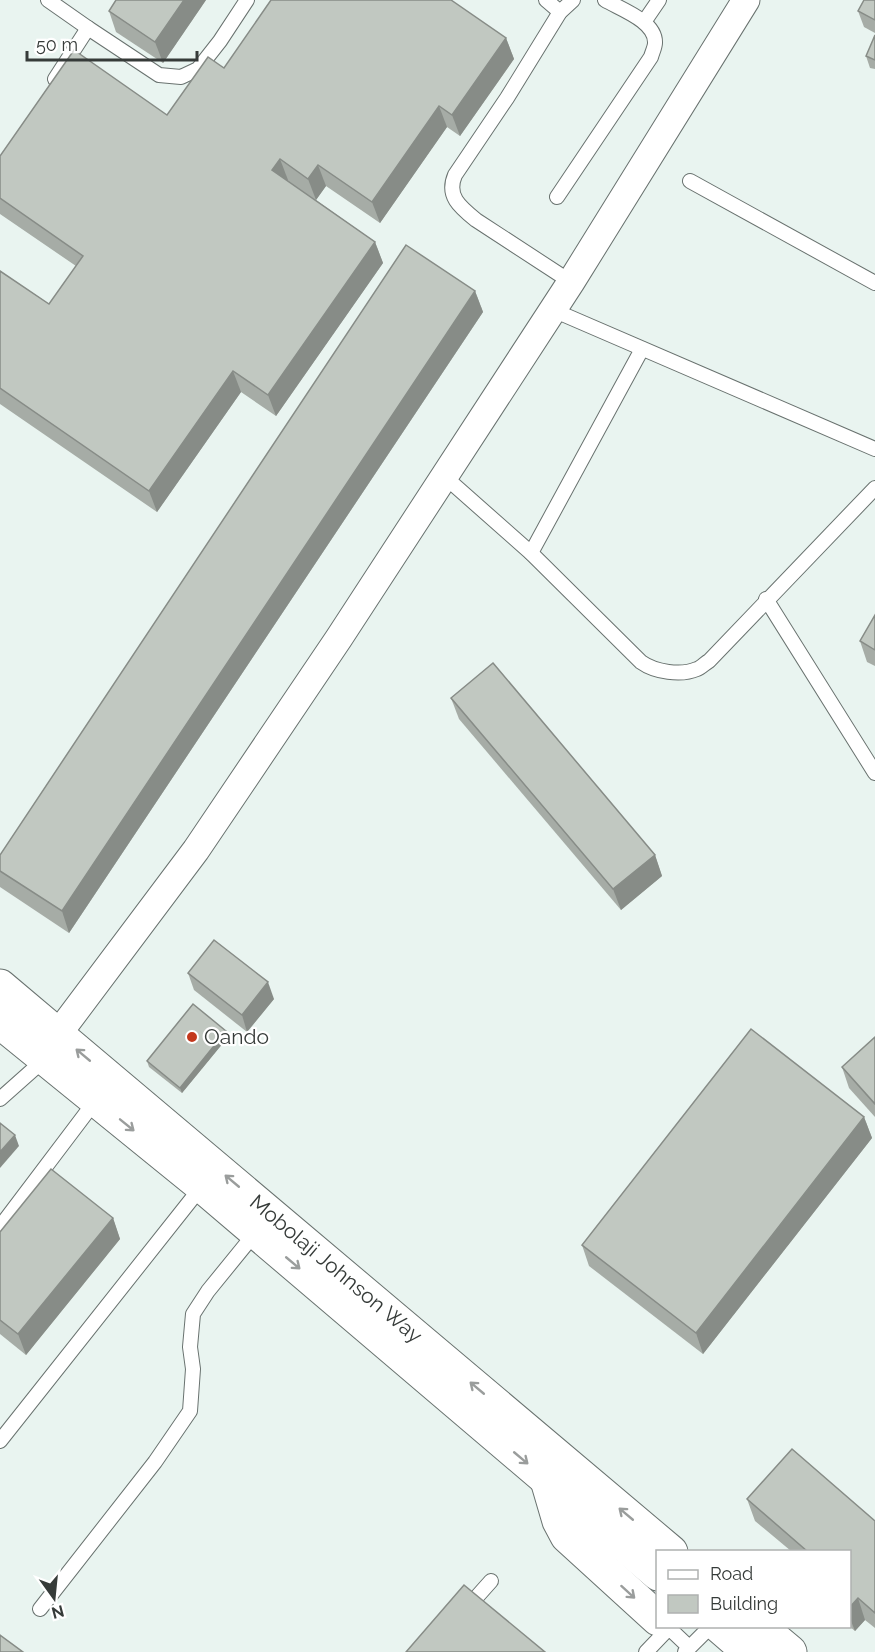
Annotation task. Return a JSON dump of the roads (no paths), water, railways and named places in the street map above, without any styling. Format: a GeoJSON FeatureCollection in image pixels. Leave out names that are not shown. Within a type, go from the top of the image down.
{"type":"FeatureCollection","features":[{"type":"Feature","properties":{"kind":"street"},"geometry":{"type":"LineString","coordinates":[[52,1046],[196,850],[339,638],[571,282],[746,0]]}},
{"type":"Feature","properties":{"kind":"street","name":"Mobolaji Johnson Way"},"geometry":{"type":"LineString","coordinates":[[0,986],[96,1100],[202,1186],[656,1573]]}},
{"type":"Feature","properties":{"kind":"street","name":"Mobolaji Johnson Way"},"geometry":{"type":"LineString","coordinates":[[0,1022],[52,1046],[670,1550]]}},
{"type":"Feature","properties":{"kind":"street"},"geometry":{"type":"LineString","coordinates":[[547,1480],[559,1521],[567,1536],[656,1619]]}},
{"type":"Feature","properties":{"kind":"street"},"geometry":{"type":"LineString","coordinates":[[721,1628],[749,1652]]}},
{"type":"Feature","properties":{"kind":"street"},"geometry":{"type":"LineString","coordinates":[[761,1628],[790,1652]]}},
{"type":"Feature","properties":{"kind":"lane"},"geometry":{"type":"LineString","coordinates":[[48,0],[159,75],[181,77],[198,69],[247,0]]}},
{"type":"Feature","properties":{"kind":"lane"},"geometry":{"type":"LineString","coordinates":[[546,0],[560,12]]}},
{"type":"Feature","properties":{"kind":"lane"},"geometry":{"type":"LineString","coordinates":[[571,282],[476,220],[454,197],[451,186],[455,175],[507,98],[560,12],[573,0]]}},
{"type":"Feature","properties":{"kind":"lane"},"geometry":{"type":"LineString","coordinates":[[557,196],[651,57],[655,42],[652,30],[644,22],[605,0]]}},
{"type":"Feature","properties":{"kind":"lane"},"geometry":{"type":"LineString","coordinates":[[644,22],[659,0]]}},
{"type":"Feature","properties":{"kind":"lane"},"geometry":{"type":"LineString","coordinates":[[46,91],[88,28]]}},
{"type":"Feature","properties":{"kind":"lane"},"geometry":{"type":"LineString","coordinates":[[690,181],[875,283]]}},
{"type":"Feature","properties":{"kind":"lane"},"geometry":{"type":"LineString","coordinates":[[553,310],[875,449]]}},
{"type":"Feature","properties":{"kind":"lane"},"geometry":{"type":"LineString","coordinates":[[531,553],[642,349]]}},
{"type":"Feature","properties":{"kind":"lane"},"geometry":{"type":"LineString","coordinates":[[444,476],[531,553],[641,662],[649,668],[677,673],[697,669],[709,661],[875,488]]}},
{"type":"Feature","properties":{"kind":"lane"},"geometry":{"type":"LineString","coordinates":[[766,599],[875,773]]}},
{"type":"Feature","properties":{"kind":"lane"},"geometry":{"type":"LineString","coordinates":[[0,1099],[52,1046]]}},
{"type":"Feature","properties":{"kind":"lane"},"geometry":{"type":"LineString","coordinates":[[0,1227],[96,1100]]}},
{"type":"Feature","properties":{"kind":"lane"},"geometry":{"type":"LineString","coordinates":[[0,1441],[202,1186]]}},
{"type":"Feature","properties":{"kind":"lane"},"geometry":{"type":"LineString","coordinates":[[40,1609],[156,1462],[190,1410],[193,1369],[190,1347],[193,1314],[256,1232]]}},
{"type":"Feature","properties":{"kind":"lane"},"geometry":{"type":"LineString","coordinates":[[459,1617],[491,1581]]}},
{"type":"Feature","properties":{"kind":"lane"},"geometry":{"type":"LineString","coordinates":[[646,1652],[673,1635],[703,1628]]}},
{"type":"Feature","properties":{"kind":"place","name":"Oando"},"geometry":{"type":"Point","coordinates":[192,1037]}}]}
